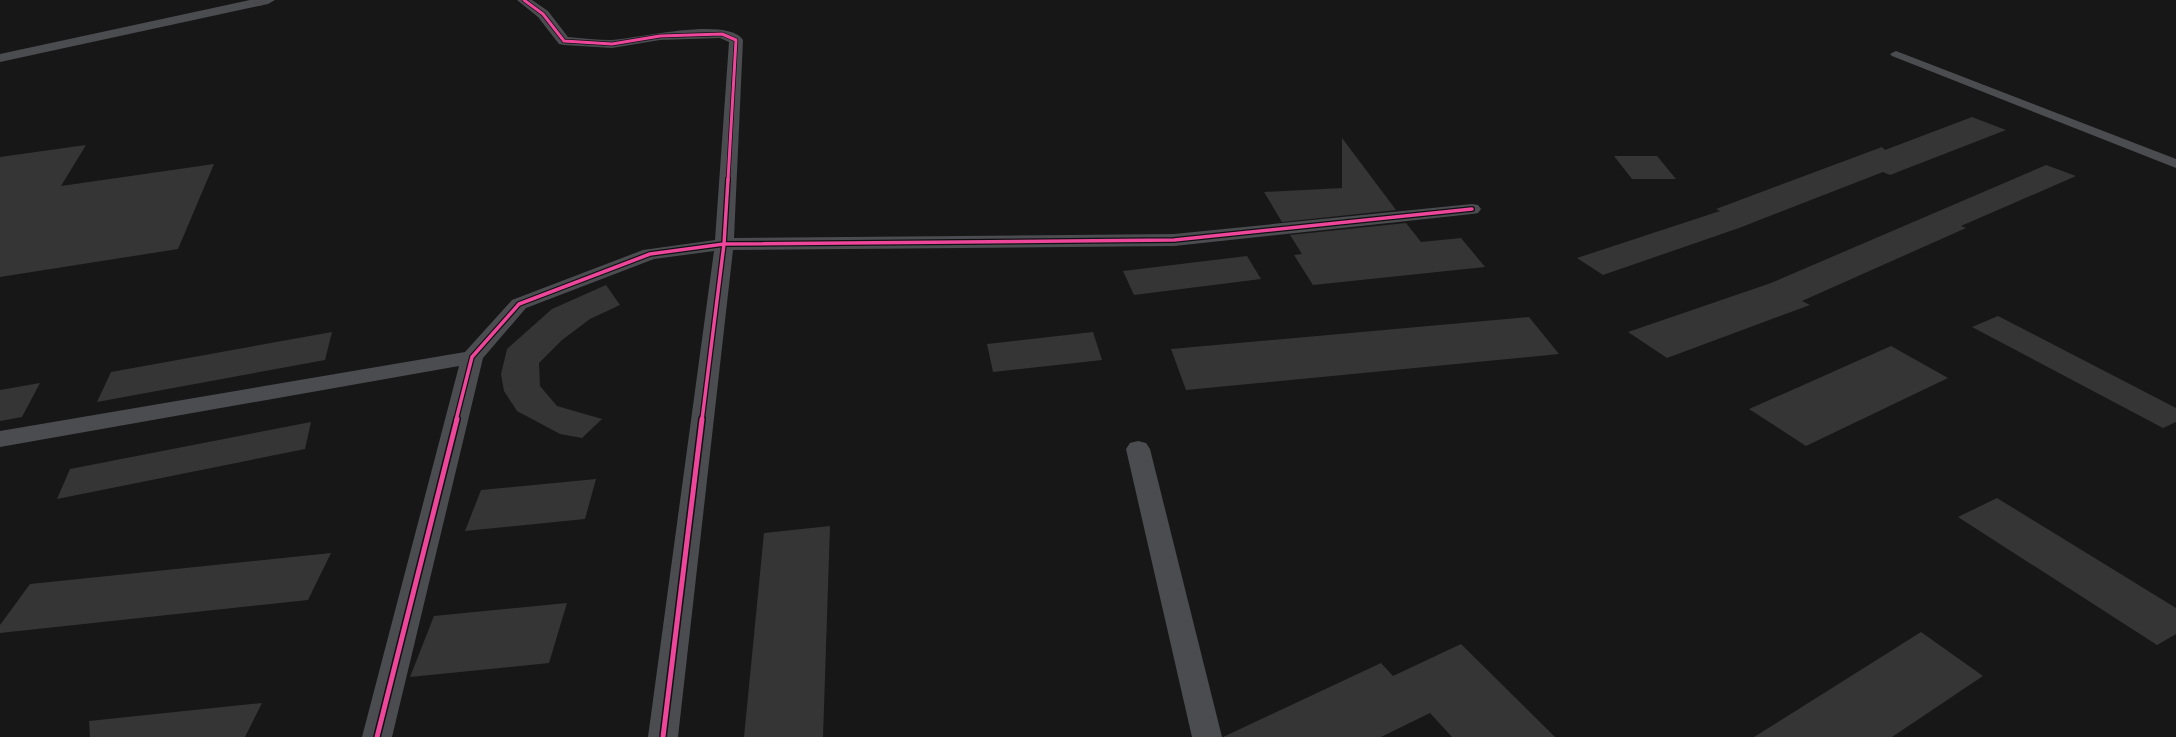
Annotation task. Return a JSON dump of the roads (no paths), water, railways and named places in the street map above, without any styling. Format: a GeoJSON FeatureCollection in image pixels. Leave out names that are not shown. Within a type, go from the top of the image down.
{"type":"FeatureCollection","features":[{"type":"Feature","properties":{"kind":"street"},"geometry":{"type":"LineString","coordinates":[[524,0],[543,14],[564,41],[612,44],[660,36],[722,34],[736,40],[724,244],[663,737]]}},
{"type":"Feature","properties":{"kind":"street"},"geometry":{"type":"LineString","coordinates":[[0,58],[262,1]]}},
{"type":"Feature","properties":{"kind":"street"},"geometry":{"type":"LineString","coordinates":[[377,737],[472,357],[519,304],[650,254],[724,244],[1174,240],[1472,209]]}},
{"type":"Feature","properties":{"kind":"street"},"geometry":{"type":"LineString","coordinates":[[0,439],[472,357]]}},
{"type":"Feature","properties":{"kind":"street"},"geometry":{"type":"LineString","coordinates":[[1138,449],[1207,737]]}},
{"type":"Feature","properties":{"kind":"lane"},"geometry":{"type":"LineString","coordinates":[[1896,54],[2176,164]]}}]}
